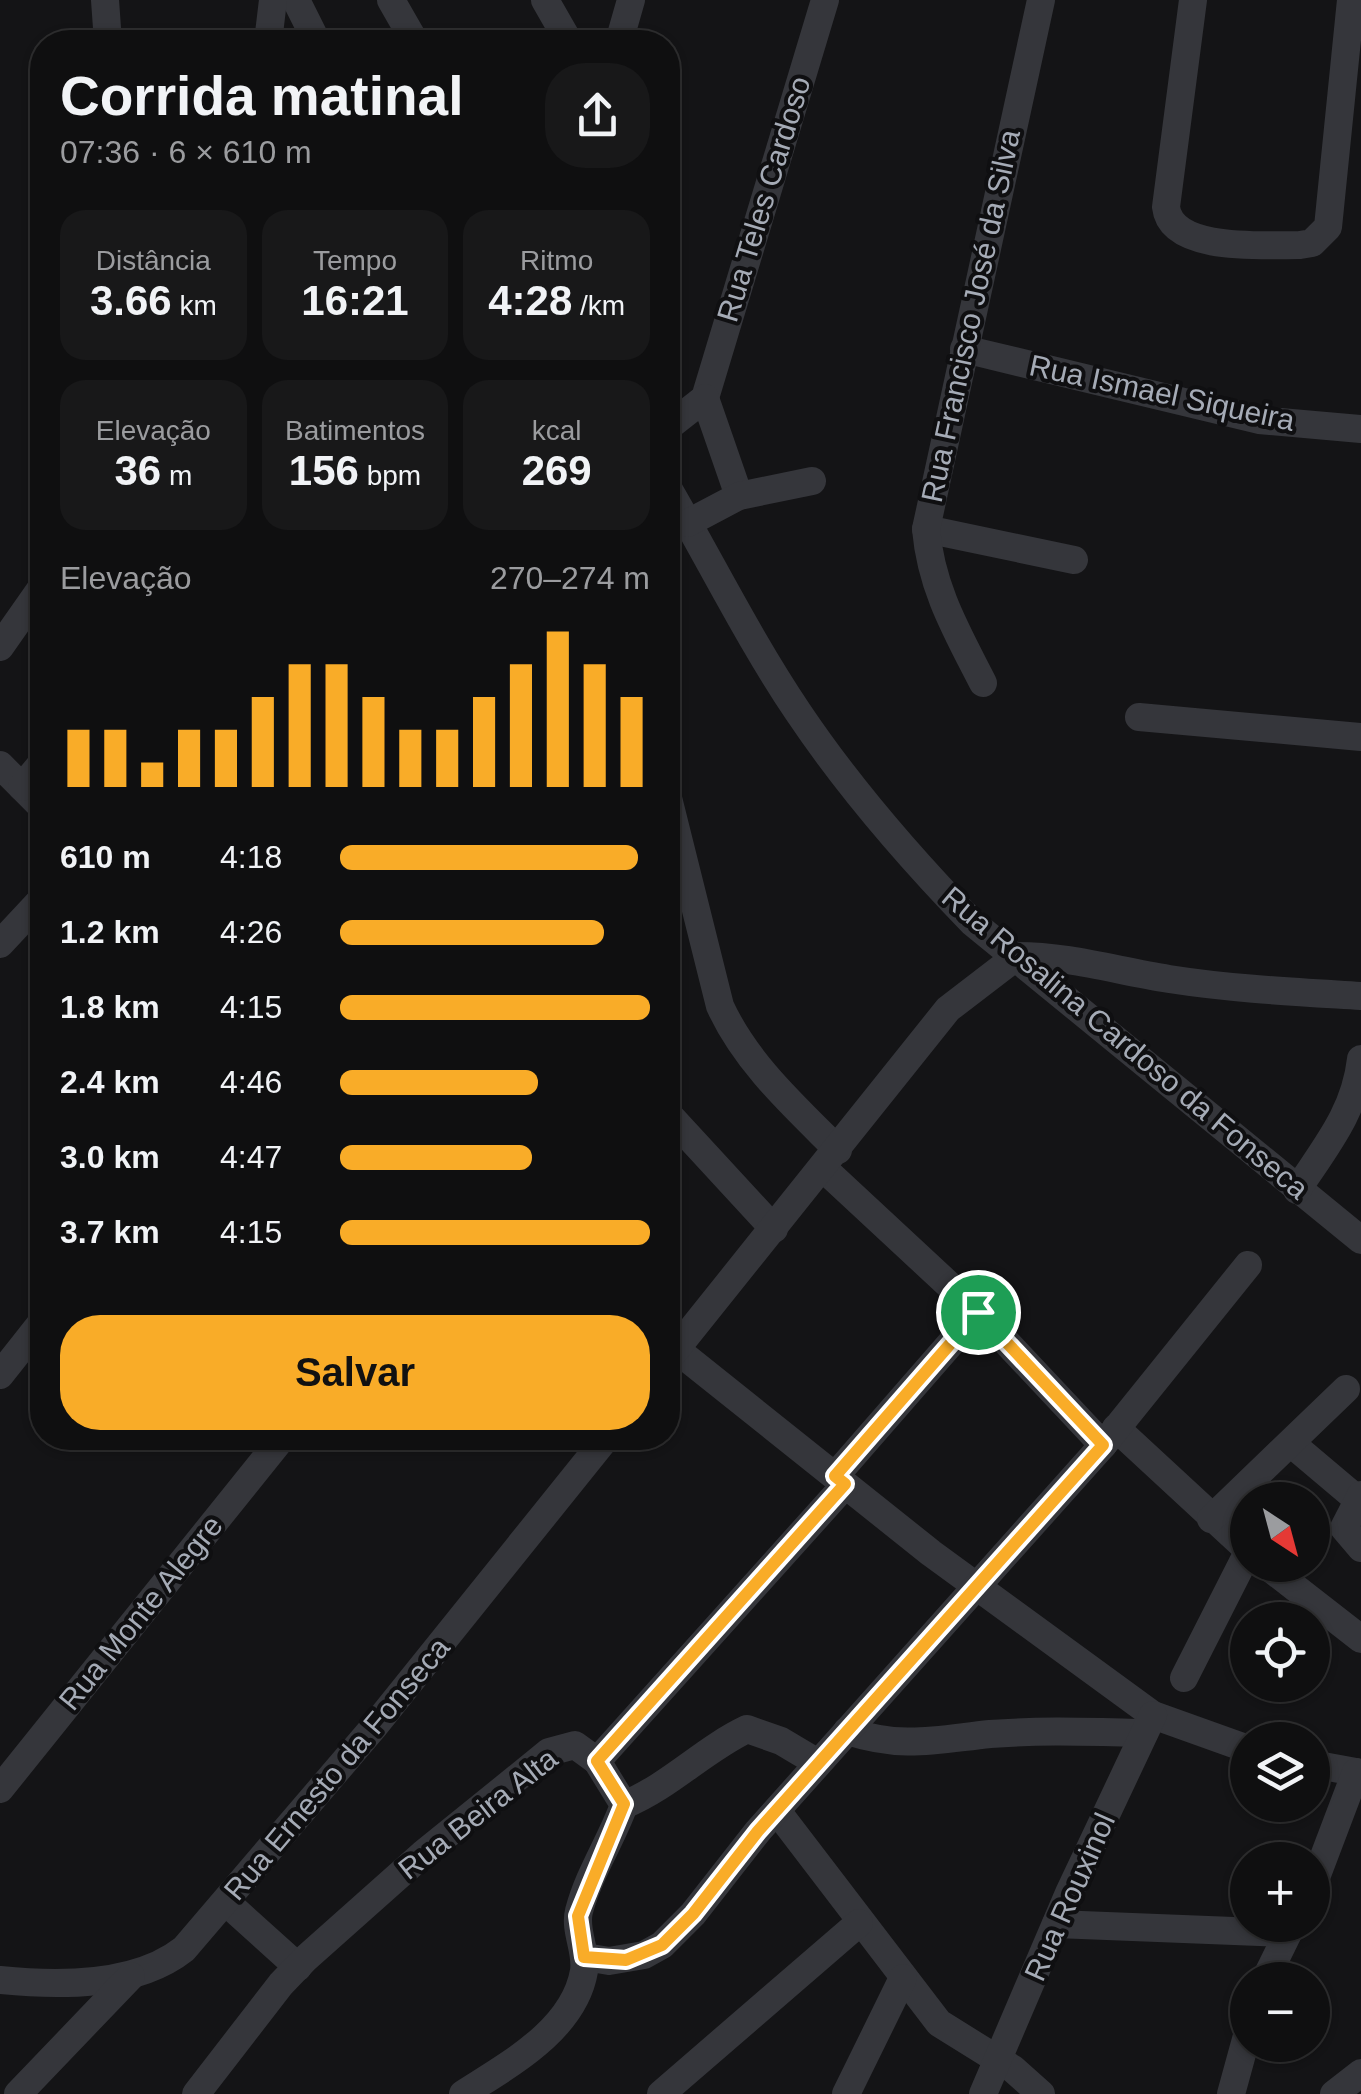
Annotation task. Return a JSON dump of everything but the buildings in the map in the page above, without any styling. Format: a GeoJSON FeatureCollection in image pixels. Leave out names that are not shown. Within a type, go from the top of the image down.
{"type":"FeatureCollection","features":[{"type":"Feature","properties":{"kind":"street"},"geometry":{"type":"LineString","coordinates":[[105,0],[107,30]]}},
{"type":"Feature","properties":{"kind":"street"},"geometry":{"type":"LineString","coordinates":[[270,30],[274,0]]}},
{"type":"Feature","properties":{"kind":"street"},"geometry":{"type":"LineString","coordinates":[[296,0],[311,30]]}},
{"type":"Feature","properties":{"kind":"street"},"geometry":{"type":"LineString","coordinates":[[390,0],[408,30]]}},
{"type":"Feature","properties":{"kind":"street"},"geometry":{"type":"LineString","coordinates":[[545,0],[562,30]]}},
{"type":"Feature","properties":{"kind":"street"},"geometry":{"type":"LineString","coordinates":[[623,30],[632,0]]}},
{"type":"Feature","properties":{"kind":"street","name":"Rua Teles Cardoso"},"geometry":{"type":"LineString","coordinates":[[705,398],[825,0]]}},
{"type":"Feature","properties":{"kind":"street","name":"Rua Francisco José da Silva"},"geometry":{"type":"LineString","coordinates":[[983,683],[930,570],[926,529],[1041,0]]}},
{"type":"Feature","properties":{"kind":"street"},"geometry":{"type":"LineString","coordinates":[[1192,0],[1166,207],[1170,225],[1187,238],[1300,245],[1312,242],[1328,228],[1350,0]]}},
{"type":"Feature","properties":{"kind":"street","name":"Rua Ismael Siqueira"},"geometry":{"type":"LineString","coordinates":[[964,349],[1259,420],[1361,430]]}},
{"type":"Feature","properties":{"kind":"street"},"geometry":{"type":"LineString","coordinates":[[680,417],[705,398],[739,496]]}},
{"type":"Feature","properties":{"kind":"street"},"geometry":{"type":"LineString","coordinates":[[688,522],[739,496],[812,482]]}},
{"type":"Feature","properties":{"kind":"street","name":"Rua Rosalina Cardoso da Fonseca"},"geometry":{"type":"LineString","coordinates":[[680,508],[796,710],[866,806],[973,923],[1361,1240]]}},
{"type":"Feature","properties":{"kind":"street"},"geometry":{"type":"LineString","coordinates":[[926,529],[1074,560]]}},
{"type":"Feature","properties":{"kind":"street"},"geometry":{"type":"LineString","coordinates":[[0,647],[30,604]]}},
{"type":"Feature","properties":{"kind":"street"},"geometry":{"type":"LineString","coordinates":[[1139,717],[1361,737]]}},
{"type":"Feature","properties":{"kind":"street"},"geometry":{"type":"LineString","coordinates":[[0,765],[30,795]]}},
{"type":"Feature","properties":{"kind":"street"},"geometry":{"type":"LineString","coordinates":[[680,846],[720,1006],[732,1031],[830,1159],[978,1312],[1109,1436],[1230,1535]]}},
{"type":"Feature","properties":{"kind":"street"},"geometry":{"type":"LineString","coordinates":[[0,944],[30,912]]}},
{"type":"Feature","properties":{"kind":"street"},"geometry":{"type":"LineString","coordinates":[[680,1338],[774,1229],[948,1009],[1017,956],[1095,962],[1164,978],[1245,989],[1361,996]]}},
{"type":"Feature","properties":{"kind":"street"},"geometry":{"type":"LineString","coordinates":[[1297,1190],[1342,1126],[1354,1098],[1361,1059]]}},
{"type":"Feature","properties":{"kind":"street"},"geometry":{"type":"LineString","coordinates":[[680,1127],[774,1229]]}},
{"type":"Feature","properties":{"kind":"street"},"geometry":{"type":"LineString","coordinates":[[584,1957],[626,1960],[662,1945],[1109,1436],[1248,1265]]}},
{"type":"Feature","properties":{"kind":"street","name":"Rua Beira Alta"},"geometry":{"type":"LineString","coordinates":[[196,2094],[298,1966],[423,1854],[549,1752],[575,1745],[597,1761],[840,1480],[978,1312]]}},
{"type":"Feature","properties":{"kind":"street"},"geometry":{"type":"LineString","coordinates":[[0,1375],[30,1337]]}},
{"type":"Feature","properties":{"kind":"street"},"geometry":{"type":"LineString","coordinates":[[680,1358],[1149,1724]]}},
{"type":"Feature","properties":{"kind":"street"},"geometry":{"type":"LineString","coordinates":[[1211,1519],[1346,1389]]}},
{"type":"Feature","properties":{"kind":"street"},"geometry":{"type":"LineString","coordinates":[[1293,1444],[1359,1497],[1344,1528],[1361,1548]]}},
{"type":"Feature","properties":{"kind":"street","name":"Rua Monte Alegre"},"geometry":{"type":"LineString","coordinates":[[0,1788],[272,1450]]}},
{"type":"Feature","properties":{"kind":"street","name":"Rua Ernesto da Fonseca"},"geometry":{"type":"LineString","coordinates":[[0,1980],[31,1983],[131,1976],[163,1965],[226,1902],[596,1450]]}},
{"type":"Feature","properties":{"kind":"street"},"geometry":{"type":"LineString","coordinates":[[1184,1678],[1232,1582]]}},
{"type":"Feature","properties":{"kind":"street"},"geometry":{"type":"LineString","coordinates":[[1288,1582],[1361,1638]]}},
{"type":"Feature","properties":{"kind":"street"},"geometry":{"type":"LineString","coordinates":[[847,1731],[886,1744],[920,1744],[988,1734],[1149,1724],[1230,1744]]}},
{"type":"Feature","properties":{"kind":"street","name":"Rua Rouxinol"},"geometry":{"type":"LineString","coordinates":[[983,2094],[1149,1724]]}},
{"type":"Feature","properties":{"kind":"street"},"geometry":{"type":"LineString","coordinates":[[463,2094],[521,2056],[552,2028],[582,1981],[584,1957],[578,1916],[624,1804],[646,1796],[707,1751],[747,1729],[781,1740],[818,1764]]}},
{"type":"Feature","properties":{"kind":"street"},"geometry":{"type":"LineString","coordinates":[[597,1761],[624,1804]]}},
{"type":"Feature","properties":{"kind":"street"},"geometry":{"type":"LineString","coordinates":[[1330,1767],[1358,1772],[1330,1843]]}},
{"type":"Feature","properties":{"kind":"street"},"geometry":{"type":"LineString","coordinates":[[777,1810],[939,2024],[1041,2094]]}},
{"type":"Feature","properties":{"kind":"street"},"geometry":{"type":"LineString","coordinates":[[226,1902],[298,1966]]}},
{"type":"Feature","properties":{"kind":"street"},"geometry":{"type":"LineString","coordinates":[[661,2094],[859,1923]]}},
{"type":"Feature","properties":{"kind":"street"},"geometry":{"type":"LineString","coordinates":[[1056,1924],[1230,1928]]}},
{"type":"Feature","properties":{"kind":"street"},"geometry":{"type":"LineString","coordinates":[[18,2094],[131,1976]]}},
{"type":"Feature","properties":{"kind":"street"},"geometry":{"type":"LineString","coordinates":[[846,2094],[902,1978]]}},
{"type":"Feature","properties":{"kind":"street"},"geometry":{"type":"LineString","coordinates":[[1231,2094],[1240,2062]]}},
{"type":"Feature","properties":{"kind":"street"},"geometry":{"type":"LineString","coordinates":[[1334,2094],[1361,2072]]}},
{"type":"Feature","properties":{"kind":"route"},"geometry":{"type":"LineString","coordinates":[[978,1312],[1103,1445],[758,1831],[693,1914],[662,1945],[626,1960],[584,1957],[578,1916],[624,1804],[597,1761],[845,1484],[835,1476],[978,1312]]}}]}
